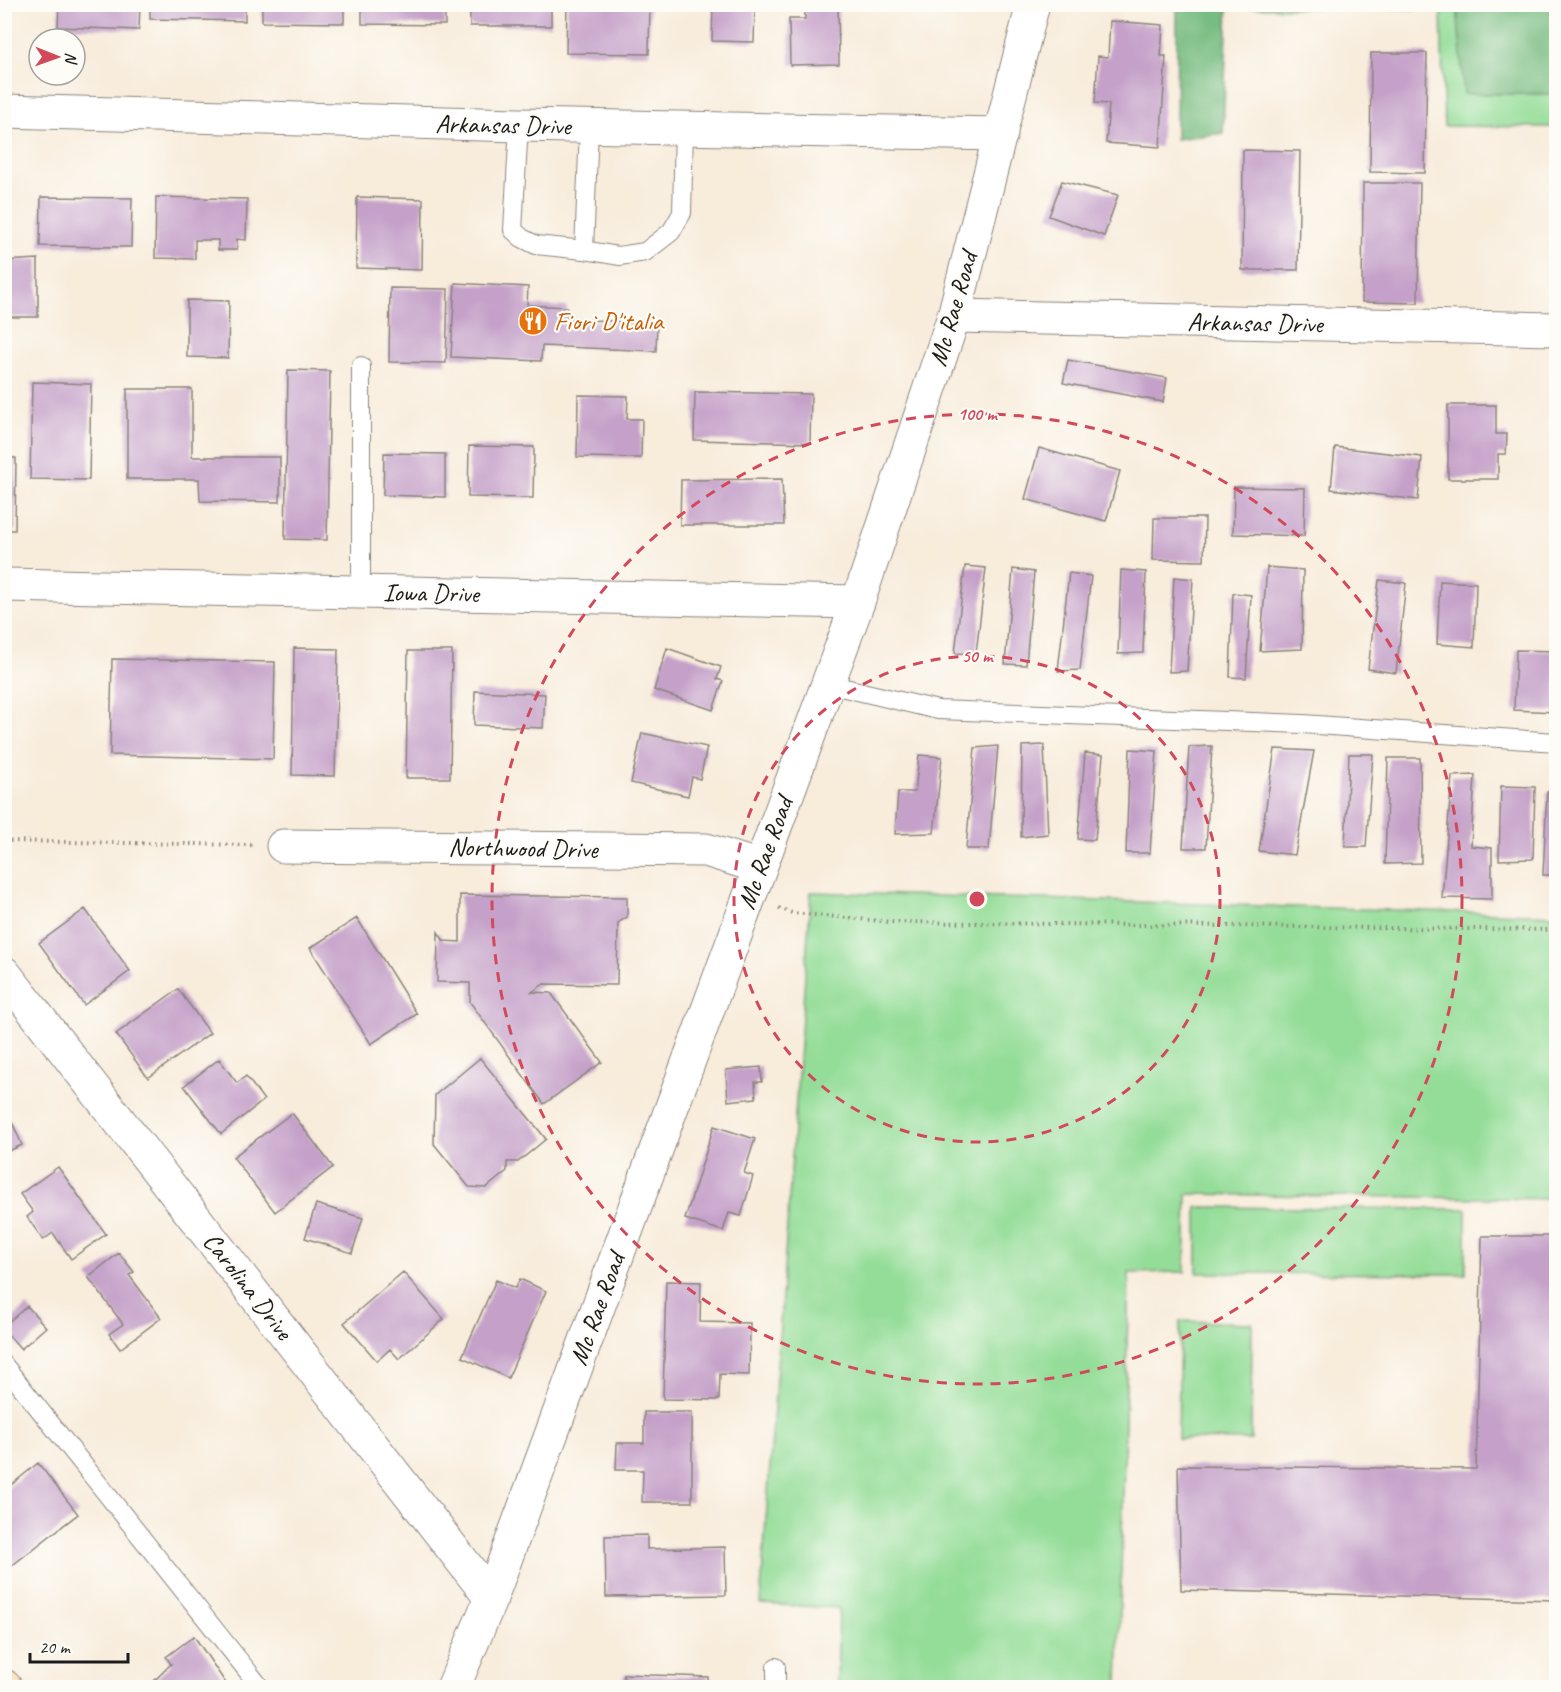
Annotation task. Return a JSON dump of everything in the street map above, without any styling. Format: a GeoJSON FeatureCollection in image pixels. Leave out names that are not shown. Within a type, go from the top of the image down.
{"type":"FeatureCollection","features":[{"type":"Feature","properties":{"kind":"street","name":"Mc Rae Road"},"geometry":{"type":"LineString","coordinates":[[453,1688],[491,1598],[858,602],[954,316],[1033,4]]}},
{"type":"Feature","properties":{"kind":"street","name":"Arkansas Drive"},"geometry":{"type":"LineString","coordinates":[[4,111],[589,127],[1001,134]]}},
{"type":"Feature","properties":{"kind":"street","name":"Arkansas Drive"},"geometry":{"type":"LineString","coordinates":[[954,316],[1557,329]]}},
{"type":"Feature","properties":{"kind":"street","name":"Iowa Drive"},"geometry":{"type":"LineString","coordinates":[[4,585],[858,602]]}},
{"type":"Feature","properties":{"kind":"street","name":"Northwood Drive"},"geometry":{"type":"LineString","coordinates":[[283,846],[706,850],[760,867]]}},
{"type":"Feature","properties":{"kind":"street","name":"Carolina Drive"},"geometry":{"type":"LineString","coordinates":[[4,974],[491,1598]]}},
{"type":"Feature","properties":{"kind":"lane"},"geometry":{"type":"LineString","coordinates":[[519,125],[513,230],[536,245],[619,256],[645,252],[671,232],[682,213],[684,129]]}},
{"type":"Feature","properties":{"kind":"lane"},"geometry":{"type":"LineString","coordinates":[[584,250],[589,127]]}},
{"type":"Feature","properties":{"kind":"lane"},"geometry":{"type":"LineString","coordinates":[[361,366],[361,592]]}},
{"type":"Feature","properties":{"kind":"lane"},"geometry":{"type":"LineString","coordinates":[[828,684],[938,710],[1303,724],[1557,742]]}},
{"type":"Feature","properties":{"kind":"lane"},"geometry":{"type":"LineString","coordinates":[[4,1365],[261,1688]]}},
{"type":"Feature","properties":{"kind":"lane"},"geometry":{"type":"LineString","coordinates":[[776,1667],[776,1688]]}},
{"type":"Feature","properties":{"kind":"path"},"geometry":{"type":"LineString","coordinates":[[4,841],[283,846]]}},
{"type":"Feature","properties":{"kind":"path"},"geometry":{"type":"LineString","coordinates":[[771,906],[792,913],[892,922],[1557,930]]}},
{"type":"Feature","properties":{"kind":"green space"},"geometry":{"type":"Polygon","coordinates":[[[1053,4],[1556,5],[1556,127],[1444,126],[1441,9],[1052,6],[1053,4]]]}},
{"type":"Feature","properties":{"kind":"green space"},"geometry":{"type":"Polygon","coordinates":[[[1177,5],[1228,5],[1223,133],[1176,139],[1177,5]]]}},
{"type":"Feature","properties":{"kind":"green space"},"geometry":{"type":"Polygon","coordinates":[[[1457,5],[1556,5],[1556,94],[1464,94],[1457,5]]]}},
{"type":"Feature","properties":{"kind":"green space"},"geometry":{"type":"Polygon","coordinates":[[[811,892],[1556,915],[1556,1199],[1187,1194],[1185,1272],[1129,1273],[1118,1687],[837,1687],[839,1608],[760,1604],[811,892]]]}},
{"type":"Feature","properties":{"kind":"green space"},"geometry":{"type":"Polygon","coordinates":[[[1197,1207],[1466,1209],[1466,1274],[1197,1273],[1197,1207]]]}},
{"type":"Feature","properties":{"kind":"green space"},"geometry":{"type":"Polygon","coordinates":[[[1180,1321],[1252,1323],[1251,1440],[1178,1439],[1180,1321]]]}},
{"type":"Feature","properties":{"kind":"building"},"geometry":{"type":"Polygon","coordinates":[[[59,4],[140,4],[139,30],[58,27],[59,4]]]}},
{"type":"Feature","properties":{"kind":"building"},"geometry":{"type":"Polygon","coordinates":[[[150,4],[245,4],[245,21],[150,19],[150,4]]]}},
{"type":"Feature","properties":{"kind":"building"},"geometry":{"type":"Polygon","coordinates":[[[262,4],[344,4],[344,23],[262,22],[262,4]]]}},
{"type":"Feature","properties":{"kind":"building"},"geometry":{"type":"Polygon","coordinates":[[[362,4],[445,4],[445,25],[362,24],[362,4]]]}},
{"type":"Feature","properties":{"kind":"building"},"geometry":{"type":"Polygon","coordinates":[[[470,4],[551,4],[551,26],[470,26],[470,4]]]}},
{"type":"Feature","properties":{"kind":"building"},"geometry":{"type":"Polygon","coordinates":[[[567,4],[650,4],[649,54],[566,53],[567,4]]]}},
{"type":"Feature","properties":{"kind":"building"},"geometry":{"type":"Polygon","coordinates":[[[713,4],[755,4],[754,42],[712,41],[713,4]]]}},
{"type":"Feature","properties":{"kind":"building"},"geometry":{"type":"Polygon","coordinates":[[[838,5],[839,64],[790,65],[789,19],[805,19],[805,6],[838,5]]]}},
{"type":"Feature","properties":{"kind":"building"},"geometry":{"type":"Polygon","coordinates":[[[1110,21],[1163,25],[1161,56],[1166,56],[1160,147],[1106,143],[1109,104],[1095,103],[1098,56],[1108,57],[1110,21]]]}},
{"type":"Feature","properties":{"kind":"building"},"geometry":{"type":"Polygon","coordinates":[[[1371,53],[1427,53],[1425,173],[1370,172],[1371,53]]]}},
{"type":"Feature","properties":{"kind":"building"},"geometry":{"type":"Polygon","coordinates":[[[1243,150],[1300,151],[1298,270],[1242,270],[1243,150]]]}},
{"type":"Feature","properties":{"kind":"building"},"geometry":{"type":"Polygon","coordinates":[[[1062,181],[1118,195],[1104,236],[1049,216],[1062,181]]]}},
{"type":"Feature","properties":{"kind":"building"},"geometry":{"type":"Polygon","coordinates":[[[1363,183],[1420,183],[1418,303],[1362,302],[1363,183]]]}},
{"type":"Feature","properties":{"kind":"building"},"geometry":{"type":"Polygon","coordinates":[[[41,197],[132,198],[131,247],[40,246],[41,197]]]}},
{"type":"Feature","properties":{"kind":"building"},"geometry":{"type":"Polygon","coordinates":[[[156,197],[247,199],[246,240],[237,239],[237,250],[218,250],[218,240],[195,240],[195,259],[155,258],[156,197]]]}},
{"type":"Feature","properties":{"kind":"building"},"geometry":{"type":"Polygon","coordinates":[[[357,197],[423,199],[422,270],[356,268],[357,197]]]}},
{"type":"Feature","properties":{"kind":"building"},"geometry":{"type":"Polygon","coordinates":[[[38,259],[38,317],[4,317],[4,261],[38,259]]]}},
{"type":"Feature","properties":{"kind":"building","name":"Fiori D'italia"},"geometry":{"type":"Polygon","coordinates":[[[455,283],[528,287],[527,305],[567,307],[567,319],[657,323],[656,351],[542,346],[541,361],[451,357],[455,283]]]}},
{"type":"Feature","properties":{"kind":"building"},"geometry":{"type":"Polygon","coordinates":[[[390,288],[448,289],[446,363],[389,362],[390,288]]]}},
{"type":"Feature","properties":{"kind":"building"},"geometry":{"type":"Polygon","coordinates":[[[187,300],[229,301],[228,358],[187,357],[187,300]]]}},
{"type":"Feature","properties":{"kind":"building"},"geometry":{"type":"Polygon","coordinates":[[[1068,360],[1167,378],[1163,402],[1063,383],[1068,360]]]}},
{"type":"Feature","properties":{"kind":"building"},"geometry":{"type":"Polygon","coordinates":[[[288,370],[330,371],[327,540],[285,539],[288,370]]]}},
{"type":"Feature","properties":{"kind":"building"},"geometry":{"type":"Polygon","coordinates":[[[32,382],[91,384],[89,480],[30,479],[32,382]]]}},
{"type":"Feature","properties":{"kind":"building"},"geometry":{"type":"Polygon","coordinates":[[[127,389],[192,389],[192,457],[280,457],[280,502],[200,501],[199,479],[127,479],[127,389]]]}},
{"type":"Feature","properties":{"kind":"building"},"geometry":{"type":"Polygon","coordinates":[[[695,392],[811,394],[810,443],[694,440],[695,392]]]}},
{"type":"Feature","properties":{"kind":"building"},"geometry":{"type":"Polygon","coordinates":[[[578,395],[628,396],[627,419],[642,419],[641,458],[577,457],[578,395]]]}},
{"type":"Feature","properties":{"kind":"building"},"geometry":{"type":"Polygon","coordinates":[[[1448,405],[1496,405],[1496,434],[1507,434],[1506,454],[1498,454],[1498,479],[1448,479],[1448,405]]]}},
{"type":"Feature","properties":{"kind":"building"},"geometry":{"type":"Polygon","coordinates":[[[1552,408],[1556,408],[1556,456],[1552,456],[1552,408]]]}},
{"type":"Feature","properties":{"kind":"building"},"geometry":{"type":"Polygon","coordinates":[[[469,446],[534,447],[533,498],[468,497],[469,446]]]}},
{"type":"Feature","properties":{"kind":"building"},"geometry":{"type":"Polygon","coordinates":[[[1335,447],[1422,457],[1418,500],[1331,489],[1335,447]]]}},
{"type":"Feature","properties":{"kind":"building"},"geometry":{"type":"Polygon","coordinates":[[[1039,448],[1120,471],[1106,521],[1025,499],[1039,448]]]}},
{"type":"Feature","properties":{"kind":"building"},"geometry":{"type":"Polygon","coordinates":[[[384,453],[445,454],[445,497],[383,495],[384,453]]]}},
{"type":"Feature","properties":{"kind":"building"},"geometry":{"type":"Polygon","coordinates":[[[4,458],[16,458],[15,530],[4,530],[4,458]]]}},
{"type":"Feature","properties":{"kind":"building"},"geometry":{"type":"Polygon","coordinates":[[[782,479],[784,525],[680,525],[681,480],[782,479]]]}},
{"type":"Feature","properties":{"kind":"building"},"geometry":{"type":"Polygon","coordinates":[[[1234,487],[1305,488],[1304,536],[1233,534],[1234,487]]]}},
{"type":"Feature","properties":{"kind":"building"},"geometry":{"type":"Polygon","coordinates":[[[1154,518],[1205,518],[1204,561],[1153,560],[1154,518]]]}},
{"type":"Feature","properties":{"kind":"building"},"geometry":{"type":"Polygon","coordinates":[[[965,566],[986,568],[976,654],[955,653],[965,566]]]}},
{"type":"Feature","properties":{"kind":"building"},"geometry":{"type":"Polygon","coordinates":[[[1267,567],[1303,570],[1302,649],[1260,651],[1267,567]]]}},
{"type":"Feature","properties":{"kind":"building"},"geometry":{"type":"Polygon","coordinates":[[[1013,569],[1034,572],[1026,665],[1005,664],[1013,569]]]}},
{"type":"Feature","properties":{"kind":"building"},"geometry":{"type":"Polygon","coordinates":[[[1121,570],[1146,572],[1143,653],[1118,654],[1121,570]]]}},
{"type":"Feature","properties":{"kind":"building"},"geometry":{"type":"Polygon","coordinates":[[[1069,573],[1091,576],[1080,670],[1058,671],[1069,573]]]}},
{"type":"Feature","properties":{"kind":"building"},"geometry":{"type":"Polygon","coordinates":[[[1174,577],[1193,579],[1187,671],[1169,672],[1174,577]]]}},
{"type":"Feature","properties":{"kind":"building"},"geometry":{"type":"Polygon","coordinates":[[[1379,580],[1406,583],[1396,673],[1368,669],[1379,580]]]}},
{"type":"Feature","properties":{"kind":"building"},"geometry":{"type":"Polygon","coordinates":[[[1440,581],[1476,583],[1474,647],[1437,644],[1440,581]]]}},
{"type":"Feature","properties":{"kind":"building"},"geometry":{"type":"Polygon","coordinates":[[[1233,593],[1251,595],[1246,678],[1230,677],[1233,593]]]}},
{"type":"Feature","properties":{"kind":"building"},"geometry":{"type":"Polygon","coordinates":[[[294,648],[338,649],[335,776],[292,775],[294,648]]]}},
{"type":"Feature","properties":{"kind":"building"},"geometry":{"type":"Polygon","coordinates":[[[667,648],[721,667],[717,679],[723,681],[713,710],[654,690],[667,648]]]}},
{"type":"Feature","properties":{"kind":"building"},"geometry":{"type":"Polygon","coordinates":[[[1516,650],[1556,651],[1556,712],[1514,710],[1516,650]]]}},
{"type":"Feature","properties":{"kind":"building"},"geometry":{"type":"Polygon","coordinates":[[[408,651],[452,651],[450,778],[406,778],[408,651]]]}},
{"type":"Feature","properties":{"kind":"building"},"geometry":{"type":"Polygon","coordinates":[[[112,659],[275,662],[273,759],[110,755],[112,659]]]}},
{"type":"Feature","properties":{"kind":"building"},"geometry":{"type":"Polygon","coordinates":[[[475,691],[545,694],[543,728],[474,725],[475,691]]]}},
{"type":"Feature","properties":{"kind":"building"},"geometry":{"type":"Polygon","coordinates":[[[642,733],[707,747],[700,779],[692,777],[688,796],[631,783],[642,733]]]}},
{"type":"Feature","properties":{"kind":"building"},"geometry":{"type":"Polygon","coordinates":[[[1044,745],[1048,834],[1021,837],[1022,746],[1044,745]]]}},
{"type":"Feature","properties":{"kind":"building"},"geometry":{"type":"Polygon","coordinates":[[[998,746],[989,849],[966,849],[975,748],[998,746]]]}},
{"type":"Feature","properties":{"kind":"building"},"geometry":{"type":"Polygon","coordinates":[[[1212,746],[1206,848],[1183,848],[1189,747],[1212,746]]]}},
{"type":"Feature","properties":{"kind":"building"},"geometry":{"type":"Polygon","coordinates":[[[1130,749],[1157,751],[1150,853],[1126,853],[1130,749]]]}},
{"type":"Feature","properties":{"kind":"building"},"geometry":{"type":"Polygon","coordinates":[[[1275,749],[1314,751],[1295,855],[1259,851],[1275,749]]]}},
{"type":"Feature","properties":{"kind":"building"},"geometry":{"type":"Polygon","coordinates":[[[1085,753],[1103,755],[1095,840],[1078,839],[1085,753]]]}},
{"type":"Feature","properties":{"kind":"building"},"geometry":{"type":"Polygon","coordinates":[[[1349,754],[1373,754],[1366,847],[1345,847],[1349,754]]]}},
{"type":"Feature","properties":{"kind":"building"},"geometry":{"type":"Polygon","coordinates":[[[919,755],[942,757],[934,833],[895,834],[898,792],[915,792],[919,755]]]}},
{"type":"Feature","properties":{"kind":"building"},"geometry":{"type":"Polygon","coordinates":[[[1388,758],[1420,758],[1421,863],[1385,864],[1388,758]]]}},
{"type":"Feature","properties":{"kind":"building"},"geometry":{"type":"Polygon","coordinates":[[[1475,775],[1471,846],[1492,848],[1492,899],[1442,898],[1452,776],[1475,775]]]}},
{"type":"Feature","properties":{"kind":"building"},"geometry":{"type":"Polygon","coordinates":[[[1501,786],[1535,787],[1533,859],[1499,860],[1501,786]]]}},
{"type":"Feature","properties":{"kind":"building"},"geometry":{"type":"Polygon","coordinates":[[[1547,792],[1556,792],[1556,875],[1543,875],[1547,792]]]}},
{"type":"Feature","properties":{"kind":"building"},"geometry":{"type":"Polygon","coordinates":[[[460,895],[627,897],[627,917],[618,923],[617,985],[544,984],[532,992],[551,993],[602,1062],[544,1104],[470,1002],[470,983],[437,982],[438,932],[444,941],[460,942],[460,895]]]}},
{"type":"Feature","properties":{"kind":"building"},"geometry":{"type":"Polygon","coordinates":[[[85,909],[130,971],[84,1005],[39,943],[85,909]]]}},
{"type":"Feature","properties":{"kind":"building"},"geometry":{"type":"Polygon","coordinates":[[[357,918],[417,1014],[371,1044],[310,948],[357,918]]]}},
{"type":"Feature","properties":{"kind":"building"},"geometry":{"type":"Polygon","coordinates":[[[178,989],[210,1033],[148,1078],[116,1034],[178,989]]]}},
{"type":"Feature","properties":{"kind":"building"},"geometry":{"type":"Polygon","coordinates":[[[480,1058],[546,1139],[518,1162],[507,1162],[507,1171],[486,1188],[469,1187],[434,1144],[435,1095],[480,1058]]]}},
{"type":"Feature","properties":{"kind":"building"},"geometry":{"type":"Polygon","coordinates":[[[219,1059],[237,1083],[246,1076],[264,1100],[221,1134],[184,1086],[219,1059]]]}},
{"type":"Feature","properties":{"kind":"building"},"geometry":{"type":"Polygon","coordinates":[[[761,1067],[762,1082],[755,1082],[756,1098],[728,1101],[726,1070],[761,1067]]]}},
{"type":"Feature","properties":{"kind":"building"},"geometry":{"type":"Polygon","coordinates":[[[292,1113],[333,1167],[275,1212],[233,1157],[292,1113]]]}},
{"type":"Feature","properties":{"kind":"building"},"geometry":{"type":"Polygon","coordinates":[[[12,1122],[22,1145],[4,1153],[4,1125],[12,1122]]]}},
{"type":"Feature","properties":{"kind":"building"},"geometry":{"type":"Polygon","coordinates":[[[714,1126],[755,1139],[744,1173],[753,1176],[741,1216],[729,1213],[723,1231],[685,1219],[714,1126]]]}},
{"type":"Feature","properties":{"kind":"building"},"geometry":{"type":"Polygon","coordinates":[[[58,1167],[106,1234],[71,1259],[53,1233],[43,1240],[27,1217],[33,1212],[20,1194],[58,1167]]]}},
{"type":"Feature","properties":{"kind":"building"},"geometry":{"type":"Polygon","coordinates":[[[316,1204],[363,1218],[352,1253],[305,1238],[316,1204]]]}},
{"type":"Feature","properties":{"kind":"building"},"geometry":{"type":"Polygon","coordinates":[[[1482,1236],[1556,1236],[1556,1600],[1181,1590],[1178,1466],[1476,1469],[1482,1236]]]}},
{"type":"Feature","properties":{"kind":"building"},"geometry":{"type":"Polygon","coordinates":[[[119,1253],[134,1272],[129,1275],[161,1318],[120,1349],[109,1334],[123,1324],[88,1277],[119,1253]]]}},
{"type":"Feature","properties":{"kind":"building"},"geometry":{"type":"Polygon","coordinates":[[[403,1272],[444,1319],[399,1359],[390,1349],[377,1361],[344,1323],[403,1272]]]}},
{"type":"Feature","properties":{"kind":"building"},"geometry":{"type":"Polygon","coordinates":[[[520,1279],[546,1291],[508,1378],[462,1357],[496,1280],[515,1288],[520,1279]]]}},
{"type":"Feature","properties":{"kind":"building"},"geometry":{"type":"Polygon","coordinates":[[[666,1281],[701,1282],[700,1322],[750,1323],[749,1375],[720,1374],[719,1400],[663,1399],[666,1281]]]}},
{"type":"Feature","properties":{"kind":"building"},"geometry":{"type":"Polygon","coordinates":[[[27,1306],[46,1327],[21,1349],[4,1330],[4,1326],[27,1306]]]}},
{"type":"Feature","properties":{"kind":"building"},"geometry":{"type":"Polygon","coordinates":[[[644,1412],[692,1412],[692,1502],[642,1502],[643,1470],[616,1470],[617,1443],[644,1443],[644,1412]]]}},
{"type":"Feature","properties":{"kind":"building"},"geometry":{"type":"Polygon","coordinates":[[[38,1463],[78,1514],[5,1571],[5,1490],[38,1463]]]}},
{"type":"Feature","properties":{"kind":"building"},"geometry":{"type":"Polygon","coordinates":[[[647,1535],[647,1549],[725,1547],[726,1595],[606,1597],[605,1536],[647,1535]]]}},
{"type":"Feature","properties":{"kind":"building"},"geometry":{"type":"Polygon","coordinates":[[[194,1636],[229,1688],[147,1688],[171,1664],[166,1657],[194,1636]]]}},
{"type":"Feature","properties":{"kind":"building"},"geometry":{"type":"Polygon","coordinates":[[[624,1674],[708,1677],[708,1684],[736,1685],[736,1688],[623,1688],[624,1674]]]}},
{"type":"Feature","properties":{"kind":"place","name":"Fiori D'italia"},"geometry":{"type":"Point","coordinates":[533,321]}}]}
